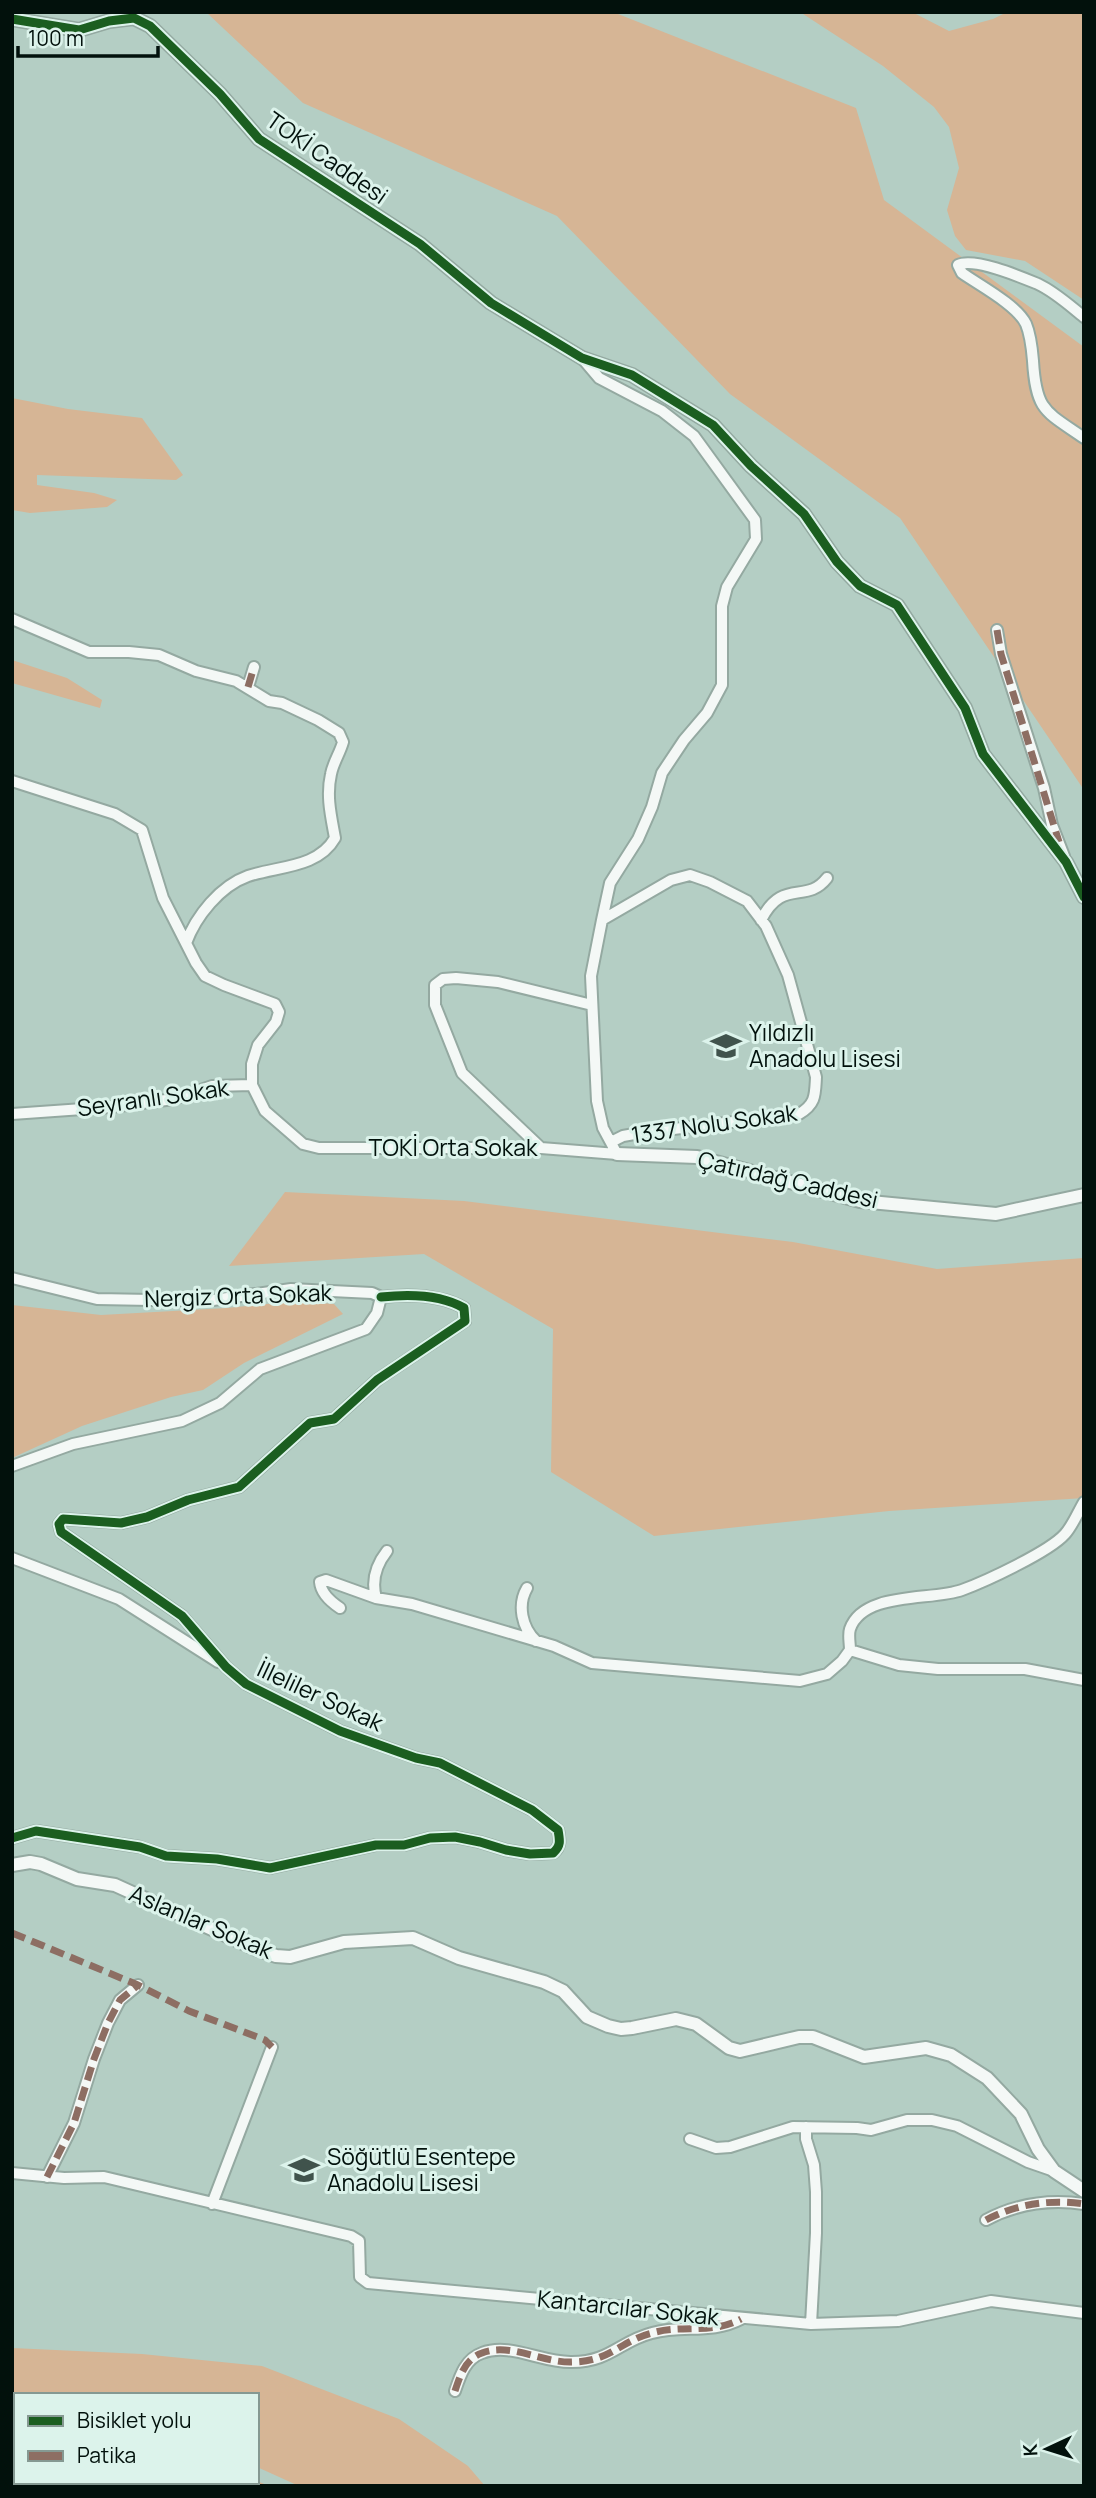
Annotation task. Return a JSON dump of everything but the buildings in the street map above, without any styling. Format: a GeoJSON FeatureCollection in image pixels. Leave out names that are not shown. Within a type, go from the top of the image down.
{"type":"FeatureCollection","features":[{"type":"Feature","properties":{"kind":"street","name":"TOKİ Caddesi"},"geometry":{"type":"LineString","coordinates":[[12,19],[79,30],[109,21],[134,18],[150,26],[220,94],[259,139],[420,244],[491,303],[582,358],[632,375],[713,425],[751,466],[804,514],[837,562],[860,586],[897,605],[965,708],[983,754],[1066,862],[1084,897]]}},
{"type":"Feature","properties":{"kind":"street"},"geometry":{"type":"LineString","coordinates":[[1084,317],[1039,285],[988,266],[965,262],[958,265],[962,273],[1009,305],[1025,321],[1031,341],[1035,391],[1042,405],[1052,416],[1084,438]]}},
{"type":"Feature","properties":{"kind":"street"},"geometry":{"type":"LineString","coordinates":[[582,358],[599,378],[662,411],[694,436],[755,520],[756,540],[727,587],[724,597],[722,685],[707,713],[684,740],[662,773],[652,807],[638,839],[610,883],[601,920],[591,976],[597,1101],[603,1128],[614,1148]]}},
{"type":"Feature","properties":{"kind":"street"},"geometry":{"type":"LineString","coordinates":[[12,619],[89,652],[159,655],[196,671],[236,681],[269,701],[294,708],[339,733],[343,742],[330,774],[329,799],[335,838],[329,849],[318,856],[245,877],[224,890],[198,919],[186,943]]}},
{"type":"Feature","properties":{"kind":"street"},"geometry":{"type":"LineString","coordinates":[[997,630],[1044,788],[1052,825],[1066,862]]}},
{"type":"Feature","properties":{"kind":"street"},"geometry":{"type":"LineString","coordinates":[[248,687],[254,667]]}},
{"type":"Feature","properties":{"kind":"street"},"geometry":{"type":"LineString","coordinates":[[12,781],[115,814],[142,830],[163,898],[205,976],[275,1003],[279,1012],[276,1021],[258,1045],[252,1064],[251,1085]]}},
{"type":"Feature","properties":{"kind":"street","name":"1337 Nolu Sokak"},"geometry":{"type":"LineString","coordinates":[[601,920],[671,880],[690,875],[747,901],[780,955],[798,1005],[816,1077],[815,1094],[810,1108],[799,1114],[623,1136],[614,1148]]}},
{"type":"Feature","properties":{"kind":"street"},"geometry":{"type":"LineString","coordinates":[[761,920],[778,897],[820,888],[827,878]]}},
{"type":"Feature","properties":{"kind":"street"},"geometry":{"type":"LineString","coordinates":[[541,1148],[462,1073],[435,1005],[435,985],[443,979],[456,978],[498,982],[592,1005]]}},
{"type":"Feature","properties":{"kind":"street","name":"TOKİ Orta Sokak"},"geometry":{"type":"LineString","coordinates":[[251,1085],[265,1111],[303,1144],[319,1148],[614,1148]]}},
{"type":"Feature","properties":{"kind":"street","name":"Seyranlı Sokak"},"geometry":{"type":"LineString","coordinates":[[12,1114],[111,1107],[174,1099],[212,1086],[251,1085]]}},
{"type":"Feature","properties":{"kind":"street","name":"Çatırdağ Caddesi"},"geometry":{"type":"LineString","coordinates":[[614,1148],[697,1157],[860,1200],[996,1214],[1084,1195]]}},
{"type":"Feature","properties":{"kind":"street","name":"Nergiz Orta Sokak"},"geometry":{"type":"LineString","coordinates":[[12,1278],[97,1299],[206,1301],[291,1289],[372,1293],[381,1297],[377,1313],[366,1329],[260,1369],[220,1403],[182,1421],[73,1444],[12,1466]]}},
{"type":"Feature","properties":{"kind":"street","name":"İlleliler Sokak"},"geometry":{"type":"LineString","coordinates":[[12,1838],[36,1831],[140,1847],[166,1856],[217,1859],[270,1868],[376,1845],[404,1845],[430,1838],[455,1837],[530,1854],[553,1853],[558,1849],[558,1830],[509,1797],[440,1763],[390,1750],[315,1720],[246,1684],[226,1667],[182,1616],[61,1532],[59,1524],[63,1519],[121,1523],[147,1517],[188,1500],[239,1487],[310,1423],[334,1419],[377,1380],[465,1321],[464,1308],[453,1302],[414,1296],[381,1297]]}},
{"type":"Feature","properties":{"kind":"street"},"geometry":{"type":"LineString","coordinates":[[340,1608],[320,1589],[320,1582],[326,1580],[376,1598],[412,1604],[536,1641],[592,1663],[800,1681],[827,1674],[842,1661],[850,1650],[849,1632],[853,1622],[870,1608],[898,1598],[947,1595],[963,1590],[1037,1554],[1067,1532],[1084,1502]]}},
{"type":"Feature","properties":{"kind":"street"},"geometry":{"type":"LineString","coordinates":[[376,1598],[374,1586],[377,1567],[387,1550]]}},
{"type":"Feature","properties":{"kind":"street"},"geometry":{"type":"LineString","coordinates":[[12,1558],[119,1599],[226,1667]]}},
{"type":"Feature","properties":{"kind":"street"},"geometry":{"type":"LineString","coordinates":[[527,1588],[522,1600],[523,1619],[536,1641]]}},
{"type":"Feature","properties":{"kind":"street"},"geometry":{"type":"LineString","coordinates":[[850,1650],[899,1665],[938,1669],[1025,1670],[1084,1680]]}},
{"type":"Feature","properties":{"kind":"street","name":"Aslanlar Sokak"},"geometry":{"type":"LineString","coordinates":[[12,1865],[30,1862],[41,1864],[77,1879],[115,1885],[275,1956],[303,1955],[357,1940],[413,1938],[458,1958],[544,1982],[563,1991],[587,2017],[621,2029],[676,2019],[696,2024],[729,2048],[740,2051],[799,2037],[813,2037],[864,2057],[926,2049],[951,2055],[987,2078],[1021,2114],[1038,2149],[1054,2171]]}},
{"type":"Feature","properties":{"kind":"street"},"geometry":{"type":"LineString","coordinates":[[47,2177],[74,2123],[94,2059],[114,2011],[120,2000],[138,1985]]}},
{"type":"Feature","properties":{"kind":"street"},"geometry":{"type":"LineString","coordinates":[[12,2173],[47,2177],[104,2177],[212,2204],[272,2048]]}},
{"type":"Feature","properties":{"kind":"street"},"geometry":{"type":"LineString","coordinates":[[690,2139],[716,2147],[730,2147],[780,2130],[857,2127],[870,2130],[907,2120],[945,2122],[1028,2162],[1054,2171],[1084,2191]]}},
{"type":"Feature","properties":{"kind":"street"},"geometry":{"type":"LineString","coordinates":[[806,2127],[806,2139],[814,2165],[816,2192],[811,2324]]}},
{"type":"Feature","properties":{"kind":"street"},"geometry":{"type":"LineString","coordinates":[[986,2220],[1002,2211],[1028,2205],[1069,2202],[1084,2204]]}},
{"type":"Feature","properties":{"kind":"street","name":"Kantarcılar Sokak"},"geometry":{"type":"LineString","coordinates":[[212,2204],[351,2236],[359,2241],[360,2277],[368,2283],[811,2324],[898,2321],[991,2301],[1084,2313]]}},
{"type":"Feature","properties":{"kind":"street"},"geometry":{"type":"LineString","coordinates":[[454,2391],[461,2371],[469,2361],[491,2350],[558,2361],[583,2362],[608,2356],[653,2332],[725,2328],[741,2319]]}},
{"type":"Feature","properties":{"kind":"shaded area"},"geometry":{"type":"Polygon","coordinates":[[[206,12],[613,12],[856,108],[884,200],[1084,347],[1084,790],[900,518],[730,394],[557,216],[303,103],[206,12]]]}},
{"type":"Feature","properties":{"kind":"shaded area"},"geometry":{"type":"Polygon","coordinates":[[[800,12],[912,12],[949,31],[993,19],[1007,12],[1084,12],[1084,300],[1025,261],[966,250],[955,236],[947,210],[959,168],[949,127],[934,107],[883,66],[800,12]]]}},
{"type":"Feature","properties":{"kind":"shaded area"},"geometry":{"type":"Polygon","coordinates":[[[12,398],[68,409],[142,418],[183,475],[176,480],[37,475],[37,485],[94,493],[117,500],[107,507],[30,513],[12,510],[12,398]]]}},
{"type":"Feature","properties":{"kind":"shaded area"},"geometry":{"type":"Polygon","coordinates":[[[12,660],[67,678],[102,700],[100,708],[12,683],[12,660]]]}},
{"type":"Feature","properties":{"kind":"shaded area"},"geometry":{"type":"Polygon","coordinates":[[[285,1192],[464,1201],[793,1242],[937,1269],[1084,1258],[1084,1498],[889,1511],[654,1536],[551,1472],[553,1329],[424,1254],[229,1266],[285,1192]]]}},
{"type":"Feature","properties":{"kind":"shaded area"},"geometry":{"type":"Polygon","coordinates":[[[296,1301],[334,1304],[343,1314],[244,1363],[203,1390],[171,1397],[82,1426],[12,1458],[12,1305],[101,1315],[296,1301]]]}},
{"type":"Feature","properties":{"kind":"shaded area"},"geometry":{"type":"Polygon","coordinates":[[[12,2348],[142,2354],[262,2366],[399,2419],[468,2466],[485,2486],[299,2486],[259,2468],[259,2393],[14,2393],[14,2484],[141,2484],[12,2486],[12,2348]]]}},
{"type":"Feature","properties":{"kind":"shaded area"},"geometry":{"type":"Polygon","coordinates":[[[259,2482],[269,2486],[189,2486],[259,2484],[259,2482]]]}},
{"type":"Feature","properties":{"kind":"marked path"},"geometry":{"type":"LineString","coordinates":[[997,630],[1001,654],[1059,842]]}},
{"type":"Feature","properties":{"kind":"marked path"},"geometry":{"type":"LineString","coordinates":[[248,687],[254,667]]}},
{"type":"Feature","properties":{"kind":"marked path"},"geometry":{"type":"LineString","coordinates":[[12,1933],[138,1985],[189,2011],[265,2040],[272,2047]]}},
{"type":"Feature","properties":{"kind":"marked path"},"geometry":{"type":"LineString","coordinates":[[47,2177],[74,2123],[108,2023],[120,2000],[138,1985]]}},
{"type":"Feature","properties":{"kind":"marked path"},"geometry":{"type":"LineString","coordinates":[[986,2220],[1009,2210],[1034,2204],[1084,2204]]}},
{"type":"Feature","properties":{"kind":"marked path"},"geometry":{"type":"LineString","coordinates":[[455,2391],[471,2359],[493,2350],[515,2351],[561,2361],[585,2361],[596,2359],[631,2341],[663,2330],[718,2327],[741,2319]]}},
{"type":"Feature","properties":{"kind":"cycle path"},"geometry":{"type":"LineString","coordinates":[[12,19],[79,30],[109,21],[134,18],[150,26],[220,94],[259,139],[420,244],[491,303],[582,358],[632,375],[713,425],[751,466],[804,514],[837,562],[860,586],[897,605],[965,708],[983,754],[1066,862],[1084,897]]}},
{"type":"Feature","properties":{"kind":"cycle path"},"geometry":{"type":"LineString","coordinates":[[12,1838],[36,1831],[140,1847],[166,1856],[217,1859],[270,1868],[376,1845],[404,1845],[430,1838],[455,1837],[530,1854],[553,1853],[559,1846],[558,1830],[532,1810],[440,1763],[416,1758],[340,1731],[246,1684],[226,1667],[182,1616],[61,1532],[59,1524],[63,1519],[121,1523],[147,1517],[188,1500],[239,1487],[310,1423],[334,1419],[377,1380],[465,1321],[464,1308],[445,1300],[413,1295],[381,1297]]}},
{"type":"Feature","properties":{"kind":"place","name":"Yıldızlı Anadolu Lisesi"},"geometry":{"type":"Point","coordinates":[726,1046]}},
{"type":"Feature","properties":{"kind":"place","name":"Söğütlü Esentepe Anadolu Lisesi"},"geometry":{"type":"Point","coordinates":[304,2170]}}]}
